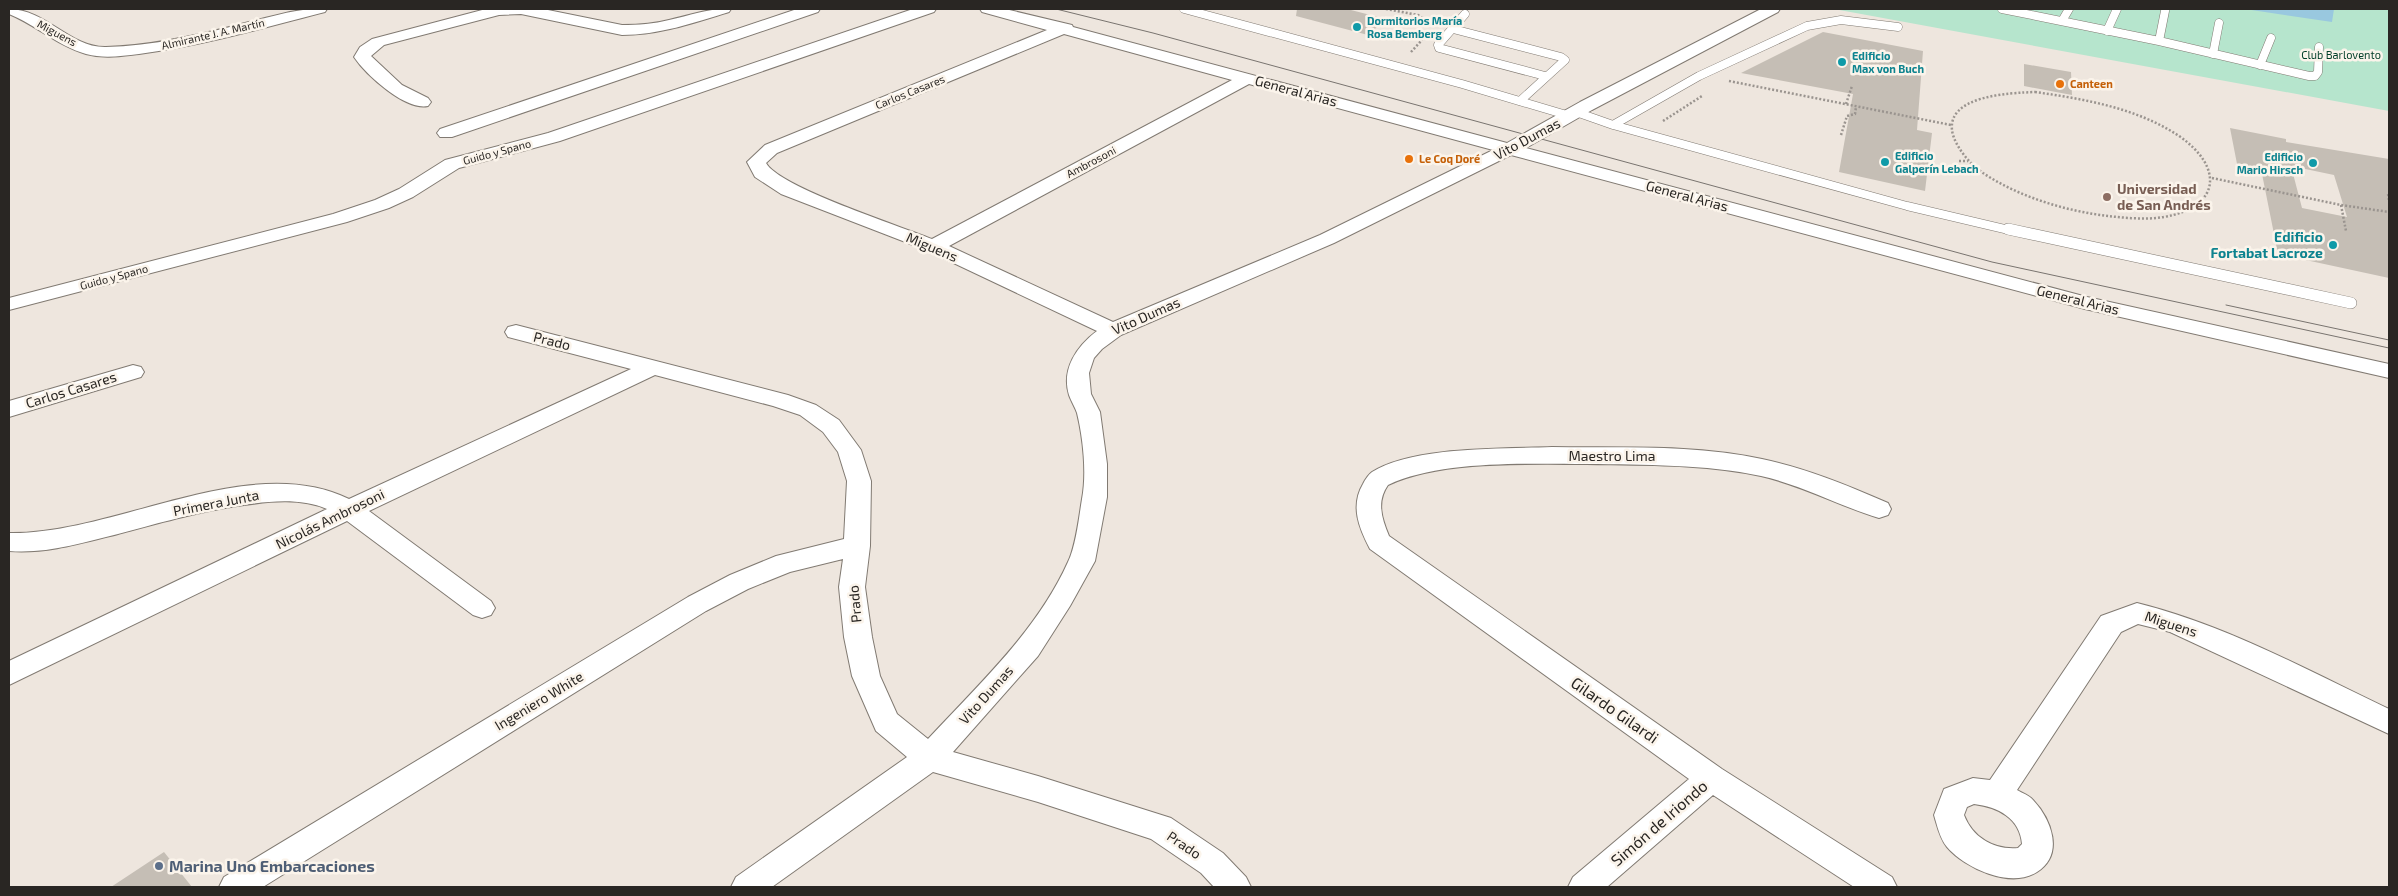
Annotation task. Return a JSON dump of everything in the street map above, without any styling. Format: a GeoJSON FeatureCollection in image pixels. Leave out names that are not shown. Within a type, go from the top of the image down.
{"type":"FeatureCollection","features":[{"type":"Feature","properties":{"kind":"street","name":"Miguens"},"geometry":{"type":"LineString","coordinates":[[9,9],[22,13],[50,31],[91,51],[106,52]]}},
{"type":"Feature","properties":{"kind":"street","name":"Almirante J. A. Martín"},"geometry":{"type":"LineString","coordinates":[[106,52],[172,45],[319,9]]}},
{"type":"Feature","properties":{"kind":"street"},"geometry":{"type":"LineString","coordinates":[[422,102],[401,94],[392,87],[362,57],[366,50],[378,42],[499,10],[521,9],[635,31],[661,27],[722,9]]}},
{"type":"Feature","properties":{"kind":"street"},"geometry":{"type":"LineString","coordinates":[[446,133],[812,9]]}},
{"type":"Feature","properties":{"kind":"street","name":"Guido y Spano"},"geometry":{"type":"LineString","coordinates":[[9,304],[340,218],[382,204],[406,193],[452,164],[554,137],[928,9]]}},
{"type":"Feature","properties":{"kind":"street","name":"General Arias"},"geometry":{"type":"LineString","coordinates":[[988,9],[1066,28],[2085,303],[2389,371]]}},
{"type":"Feature","properties":{"kind":"street","name":"Vito Dumas"},"geometry":{"type":"LineString","coordinates":[[747,887],[929,758],[1028,648],[1062,599],[1082,561],[1092,514],[1094,464],[1088,412],[1080,394],[1078,373],[1084,357],[1094,344],[1113,330],[1327,239],[1508,148],[1772,9]]}},
{"type":"Feature","properties":{"kind":"street","name":"Carlos Casares"},"geometry":{"type":"LineString","coordinates":[[756,162],[771,149],[1066,28]]}},
{"type":"Feature","properties":{"kind":"street","name":"Ambrosoni"},"geometry":{"type":"LineString","coordinates":[[933,246],[1248,78]]}},
{"type":"Feature","properties":{"kind":"street"},"geometry":{"type":"LineString","coordinates":[[440,113],[452,164]]}},
{"type":"Feature","properties":{"kind":"street","name":"Miguens"},"geometry":{"type":"LineString","coordinates":[[756,162],[762,173],[788,190],[933,246],[1113,330]]}},
{"type":"Feature","properties":{"kind":"street","name":"Prado"},"geometry":{"type":"LineString","coordinates":[[516,332],[780,400],[808,410],[831,426],[849,450],[859,481],[858,546],[852,587],[866,676],[886,722],[929,758],[1038,789],[1160,828],[1212,863],[1236,887]]}},
{"type":"Feature","properties":{"kind":"street","name":"Nicolás Ambrosoni"},"geometry":{"type":"LineString","coordinates":[[9,674],[348,510],[654,367]]}},
{"type":"Feature","properties":{"kind":"street","name":"Carlos Casares"},"geometry":{"type":"LineString","coordinates":[[9,409],[133,372]]}},
{"type":"Feature","properties":{"kind":"street","name":"Maestro Lima"},"geometry":{"type":"LineString","coordinates":[[1368,514],[1369,493],[1380,478],[1400,468],[1425,463],[1542,456],[1656,456],[1744,464],[1832,489],[1879,509]]}},
{"type":"Feature","properties":{"kind":"street","name":"Primera Junta"},"geometry":{"type":"LineString","coordinates":[[9,542],[59,538],[252,494],[285,493],[311,496],[330,500],[348,510],[417,558],[482,608]]}},
{"type":"Feature","properties":{"kind":"street","name":"Gilardo Gilardi"},"geometry":{"type":"LineString","coordinates":[[1368,514],[1379,542],[1711,778],[1881,887]]}},
{"type":"Feature","properties":{"kind":"street","name":"Ingeniero White"},"geometry":{"type":"LineString","coordinates":[[235,887],[697,604],[739,582],[785,564],[858,546]]}},
{"type":"Feature","properties":{"kind":"street","name":"Miguens"},"geometry":{"type":"LineString","coordinates":[[1997,794],[2111,624],[2137,613],[2176,623],[2218,641],[2389,722]]}},
{"type":"Feature","properties":{"kind":"street","name":"Simón de Iriondo"},"geometry":{"type":"LineString","coordinates":[[1584,887],[1711,778]]}},
{"type":"Feature","properties":{"kind":"lane"},"geometry":{"type":"LineString","coordinates":[[1184,9],[1907,206],[2063,242],[2351,303]]}},
{"type":"Feature","properties":{"kind":"lane"},"geometry":{"type":"LineString","coordinates":[[2002,9],[2159,41],[2315,76],[2318,72],[2319,47]]}},
{"type":"Feature","properties":{"kind":"lane"},"geometry":{"type":"LineString","coordinates":[[2062,21],[2069,9]]}},
{"type":"Feature","properties":{"kind":"lane"},"geometry":{"type":"LineString","coordinates":[[2107,30],[2117,9]]}},
{"type":"Feature","properties":{"kind":"lane"},"geometry":{"type":"LineString","coordinates":[[2159,41],[2165,11]]}},
{"type":"Feature","properties":{"kind":"lane"},"geometry":{"type":"LineString","coordinates":[[1465,14],[1438,45],[1440,48],[1544,76]]}},
{"type":"Feature","properties":{"kind":"lane"},"geometry":{"type":"LineString","coordinates":[[1613,125],[1699,76],[1807,26],[1840,20],[1898,27]]}},
{"type":"Feature","properties":{"kind":"lane"},"geometry":{"type":"LineString","coordinates":[[2213,54],[2220,23]]}},
{"type":"Feature","properties":{"kind":"lane"},"geometry":{"type":"LineString","coordinates":[[1453,29],[1561,57],[1565,60],[1544,76],[1520,101]]}},
{"type":"Feature","properties":{"kind":"lane"},"geometry":{"type":"LineString","coordinates":[[2260,65],[2271,38]]}},
{"type":"Feature","properties":{"kind":"path"},"geometry":{"type":"LineString","coordinates":[[1386,9],[1429,20],[1432,29]]}},
{"type":"Feature","properties":{"kind":"path"},"geometry":{"type":"LineString","coordinates":[[1407,56],[1426,36]]}},
{"type":"Feature","properties":{"kind":"path"},"geometry":{"type":"LineString","coordinates":[[1699,76],[1951,125]]}},
{"type":"Feature","properties":{"kind":"path"},"geometry":{"type":"LineString","coordinates":[[1846,104],[1852,86]]}},
{"type":"Feature","properties":{"kind":"path"},"geometry":{"type":"LineString","coordinates":[[2034,92],[2093,101],[2122,110],[2174,134],[2193,148],[2206,164],[2212,178],[2210,193],[2198,206],[2176,214],[2148,218],[2114,218],[2077,212],[2042,202],[2010,188],[1983,173],[1969,161],[1953,140],[1951,125],[1956,113],[1968,103],[1993,96],[2034,92]]}},
{"type":"Feature","properties":{"kind":"path"},"geometry":{"type":"LineString","coordinates":[[1841,135],[1847,116],[1855,114],[1856,107]]}},
{"type":"Feature","properties":{"kind":"path"},"geometry":{"type":"LineString","coordinates":[[1959,161],[1969,161]]}},
{"type":"Feature","properties":{"kind":"path"},"geometry":{"type":"LineString","coordinates":[[2212,178],[2341,205],[2389,212]]}},
{"type":"Feature","properties":{"kind":"path"},"geometry":{"type":"LineString","coordinates":[[2388,194],[2389,201]]}},
{"type":"Feature","properties":{"kind":"path"},"geometry":{"type":"LineString","coordinates":[[2341,205],[2346,231]]}},
{"type":"Feature","properties":{"kind":"green space","name":"Club Barlovento"},"geometry":{"type":"Polygon","coordinates":[[[1834,9],[2389,9],[2389,111],[1834,9]]]}},
{"type":"Feature","properties":{"kind":"water"},"geometry":{"type":"Polygon","coordinates":[[[2245,9],[2334,9],[2332,22],[2245,9]]]}},
{"type":"Feature","properties":{"kind":"building","name":"Dormitorios María Rosa Bemberg"},"geometry":{"type":"Polygon","coordinates":[[[1297,9],[1347,9],[1386,19],[1368,35],[1296,16],[1297,9]]]}},
{"type":"Feature","properties":{"kind":"building"},"geometry":{"type":"Polygon","coordinates":[[[1823,32],[1923,51],[1917,130],[1932,133],[1925,191],[1839,172],[1853,94],[1741,73],[1823,32]]]}},
{"type":"Feature","properties":{"kind":"building"},"geometry":{"type":"Polygon","coordinates":[[[2024,64],[2071,72],[2072,95],[2024,86],[2024,64]]]}},
{"type":"Feature","properties":{"kind":"building"},"geometry":{"type":"Polygon","coordinates":[[[2230,128],[2286,139],[2286,142],[2389,159],[2389,278],[2278,254],[2262,174],[2238,169],[2230,128]],[[2291,166],[2302,208],[2347,217],[2334,175],[2291,166]]]}},
{"type":"Feature","properties":{"kind":"building","name":"Marina Uno Embarcaciones"},"geometry":{"type":"Polygon","coordinates":[[[164,852],[192,887],[111,887],[164,852]]]}},
{"type":"Feature","properties":{"kind":"tram line"},"geometry":{"type":"LineString","coordinates":[[1056,9],[1153,33],[1992,262],[2389,348]]}},
{"type":"Feature","properties":{"kind":"tram line"},"geometry":{"type":"LineString","coordinates":[[2226,305],[2389,340]]}},
{"type":"Feature","properties":{"kind":"place","name":"Dormitorios María Rosa Bemberg"},"geometry":{"type":"Point","coordinates":[1357,27]}},
{"type":"Feature","properties":{"kind":"place","name":"Edificio Max von Buch"},"geometry":{"type":"Point","coordinates":[1842,62]}},
{"type":"Feature","properties":{"kind":"place","name":"Canteen"},"geometry":{"type":"Point","coordinates":[2060,84]}},
{"type":"Feature","properties":{"kind":"place","name":"Le Coq Doré"},"geometry":{"type":"Point","coordinates":[1409,159]}},
{"type":"Feature","properties":{"kind":"place","name":"Edificio Galperín Lebach"},"geometry":{"type":"Point","coordinates":[1885,162]}},
{"type":"Feature","properties":{"kind":"place","name":"Edificio Mario Hirsch"},"geometry":{"type":"Point","coordinates":[2313,163]}},
{"type":"Feature","properties":{"kind":"place","name":"Universidad de San Andrés"},"geometry":{"type":"Point","coordinates":[2107,197]}},
{"type":"Feature","properties":{"kind":"place","name":"Edificio Fortabat Lacroze"},"geometry":{"type":"Point","coordinates":[2333,245]}},
{"type":"Feature","properties":{"kind":"place","name":"Marina Uno Embarcaciones"},"geometry":{"type":"Point","coordinates":[159,866]}}]}
